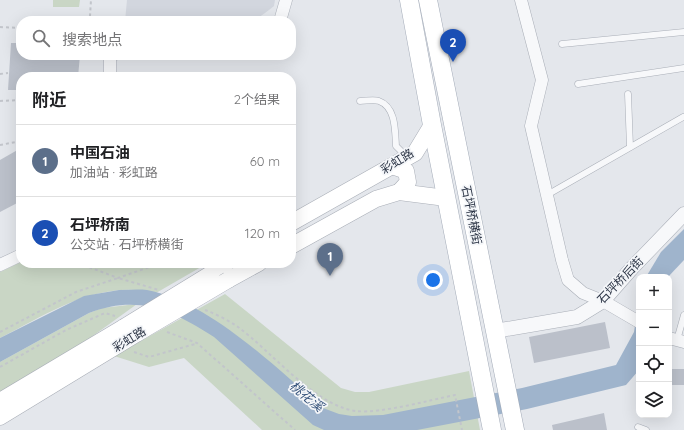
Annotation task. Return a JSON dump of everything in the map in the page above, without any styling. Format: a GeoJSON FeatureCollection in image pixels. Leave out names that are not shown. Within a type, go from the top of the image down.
{"type":"FeatureCollection","features":[{"type":"Feature","properties":{"kind":"main road","name":"石坪桥横街"},"geometry":{"type":"LineString","coordinates":[[409,0],[482,385],[492,429]]}},
{"type":"Feature","properties":{"kind":"main road","name":"石坪桥横街"},"geometry":{"type":"LineString","coordinates":[[428,0],[515,428]]}},
{"type":"Feature","properties":{"kind":"main road","name":"彩虹路"},"geometry":{"type":"LineString","coordinates":[[296,220],[415,152],[432,125]]}},
{"type":"Feature","properties":{"kind":"main road"},"geometry":{"type":"LineString","coordinates":[[392,166],[406,171],[408,182],[399,192]]}},
{"type":"Feature","properties":{"kind":"main road"},"geometry":{"type":"LineString","coordinates":[[296,243],[376,199],[399,192],[446,198]]}},
{"type":"Feature","properties":{"kind":"main road","name":"彩虹路"},"geometry":{"type":"LineString","coordinates":[[0,401],[220,269]]}},
{"type":"Feature","properties":{"kind":"main road","name":"彩虹路"},"geometry":{"type":"LineString","coordinates":[[0,417],[118,346],[127,326]]}},
{"type":"Feature","properties":{"kind":"street"},"geometry":{"type":"LineString","coordinates":[[281,16],[286,0]]}},
{"type":"Feature","properties":{"kind":"street"},"geometry":{"type":"LineString","coordinates":[[523,0],[542,80],[531,126],[568,280],[583,293],[606,303],[636,320]]}},
{"type":"Feature","properties":{"kind":"street"},"geometry":{"type":"LineString","coordinates":[[110,60],[110,72]]}},
{"type":"Feature","properties":{"kind":"street","name":"石坪桥后街"},"geometry":{"type":"LineString","coordinates":[[495,331],[577,317],[606,303],[632,268],[684,214]]}},
{"type":"Feature","properties":{"kind":"street"},"geometry":{"type":"LineString","coordinates":[[0,265],[16,257]]}},
{"type":"Feature","properties":{"kind":"lane"},"geometry":{"type":"LineString","coordinates":[[562,44],[684,32]]}},
{"type":"Feature","properties":{"kind":"lane"},"geometry":{"type":"LineString","coordinates":[[578,84],[684,68]]}},
{"type":"Feature","properties":{"kind":"lane"},"geometry":{"type":"LineString","coordinates":[[628,94],[630,147]]}},
{"type":"Feature","properties":{"kind":"lane"},"geometry":{"type":"LineString","coordinates":[[360,101],[379,101],[389,108],[395,127],[396,146],[407,157]]}},
{"type":"Feature","properties":{"kind":"lane"},"geometry":{"type":"LineString","coordinates":[[547,195],[683,117]]}},
{"type":"Feature","properties":{"kind":"lane"},"geometry":{"type":"LineString","coordinates":[[677,340],[684,315]]}},
{"type":"Feature","properties":{"kind":"lane"},"geometry":{"type":"LineString","coordinates":[[638,427],[646,430]]}},
{"type":"Feature","properties":{"kind":"path"},"geometry":{"type":"LineString","coordinates":[[90,16],[91,0]]}},
{"type":"Feature","properties":{"kind":"path"},"geometry":{"type":"LineString","coordinates":[[0,27],[16,28]]}},
{"type":"Feature","properties":{"kind":"path"},"geometry":{"type":"LineString","coordinates":[[0,74],[8,73]]}},
{"type":"Feature","properties":{"kind":"path"},"geometry":{"type":"LineString","coordinates":[[0,101],[16,100]]}},
{"type":"Feature","properties":{"kind":"path"},"geometry":{"type":"LineString","coordinates":[[0,145],[16,142]]}},
{"type":"Feature","properties":{"kind":"path"},"geometry":{"type":"LineString","coordinates":[[91,268],[118,278],[162,291]]}},
{"type":"Feature","properties":{"kind":"path"},"geometry":{"type":"LineString","coordinates":[[0,332],[76,292],[147,268]]}},
{"type":"Feature","properties":{"kind":"path"},"geometry":{"type":"LineString","coordinates":[[198,307],[237,326],[317,394],[338,407],[356,411],[370,411],[455,395],[462,430]]}},
{"type":"Feature","properties":{"kind":"path"},"geometry":{"type":"LineString","coordinates":[[0,367],[66,330],[105,313],[127,326]]}},
{"type":"Feature","properties":{"kind":"path"},"geometry":{"type":"LineString","coordinates":[[163,331],[196,343],[295,430]]}},
{"type":"Feature","properties":{"kind":"path"},"geometry":{"type":"LineString","coordinates":[[118,346],[149,357],[196,343]]}},
{"type":"Feature","properties":{"kind":"shaded area"},"geometry":{"type":"Polygon","coordinates":[[[127,0],[275,0],[274,6],[261,16],[125,16],[127,0]]]}},
{"type":"Feature","properties":{"kind":"green space"},"geometry":{"type":"Polygon","coordinates":[[[53,0],[80,0],[79,7],[53,7],[53,0]]]}},
{"type":"Feature","properties":{"kind":"green space"},"geometry":{"type":"Polygon","coordinates":[[[16,264],[16,268],[199,268],[156,293],[135,290],[114,291],[95,294],[75,301],[37,318],[0,338],[0,272],[16,264]]]}},
{"type":"Feature","properties":{"kind":"green space"},"geometry":{"type":"Polygon","coordinates":[[[225,294],[341,388],[355,392],[369,392],[469,371],[480,430],[262,430],[184,358],[149,367],[114,356],[225,294]]]}},
{"type":"Feature","properties":{"kind":"green space"},"geometry":{"type":"Polygon","coordinates":[[[137,304],[90,338],[0,392],[0,362],[89,313],[102,308],[137,304]]]}},
{"type":"Feature","properties":{"kind":"water"},"geometry":{"type":"Polygon","coordinates":[[[684,229],[684,260],[671,274],[648,274],[661,252],[684,229]]]}},
{"type":"Feature","properties":{"kind":"water","name":"桃花溪"},"geometry":{"type":"Polygon","coordinates":[[[119,290],[147,290],[171,297],[218,322],[241,338],[323,408],[339,414],[352,416],[383,415],[522,388],[616,365],[634,332],[636,319],[636,373],[626,385],[527,409],[417,430],[324,430],[313,425],[214,337],[184,319],[154,308],[139,305],[123,305],[107,307],[89,313],[0,362],[0,338],[84,296],[119,290]]]}},
{"type":"Feature","properties":{"kind":"building"},"geometry":{"type":"Polygon","coordinates":[[[11,43],[16,43],[16,60],[80,60],[78,72],[16,72],[16,90],[8,90],[11,43]]]}},
{"type":"Feature","properties":{"kind":"building"},"geometry":{"type":"Polygon","coordinates":[[[16,151],[16,204],[0,212],[0,160],[16,151]]]}},
{"type":"Feature","properties":{"kind":"building"},"geometry":{"type":"Polygon","coordinates":[[[605,322],[610,348],[534,363],[529,337],[605,322]]]}},
{"type":"Feature","properties":{"kind":"building"},"geometry":{"type":"Polygon","coordinates":[[[672,369],[684,369],[684,385],[672,385],[672,369]]]}},
{"type":"Feature","properties":{"kind":"building"},"geometry":{"type":"Polygon","coordinates":[[[604,413],[607,430],[553,430],[552,425],[604,413]]]}},
{"type":"Feature","properties":{"kind":"place","name":"石坪桥南"},"geometry":{"type":"Point","coordinates":[453,62]}},
{"type":"Feature","properties":{"kind":"place","name":"中国石油"},"geometry":{"type":"Point","coordinates":[330,276]}}]}
